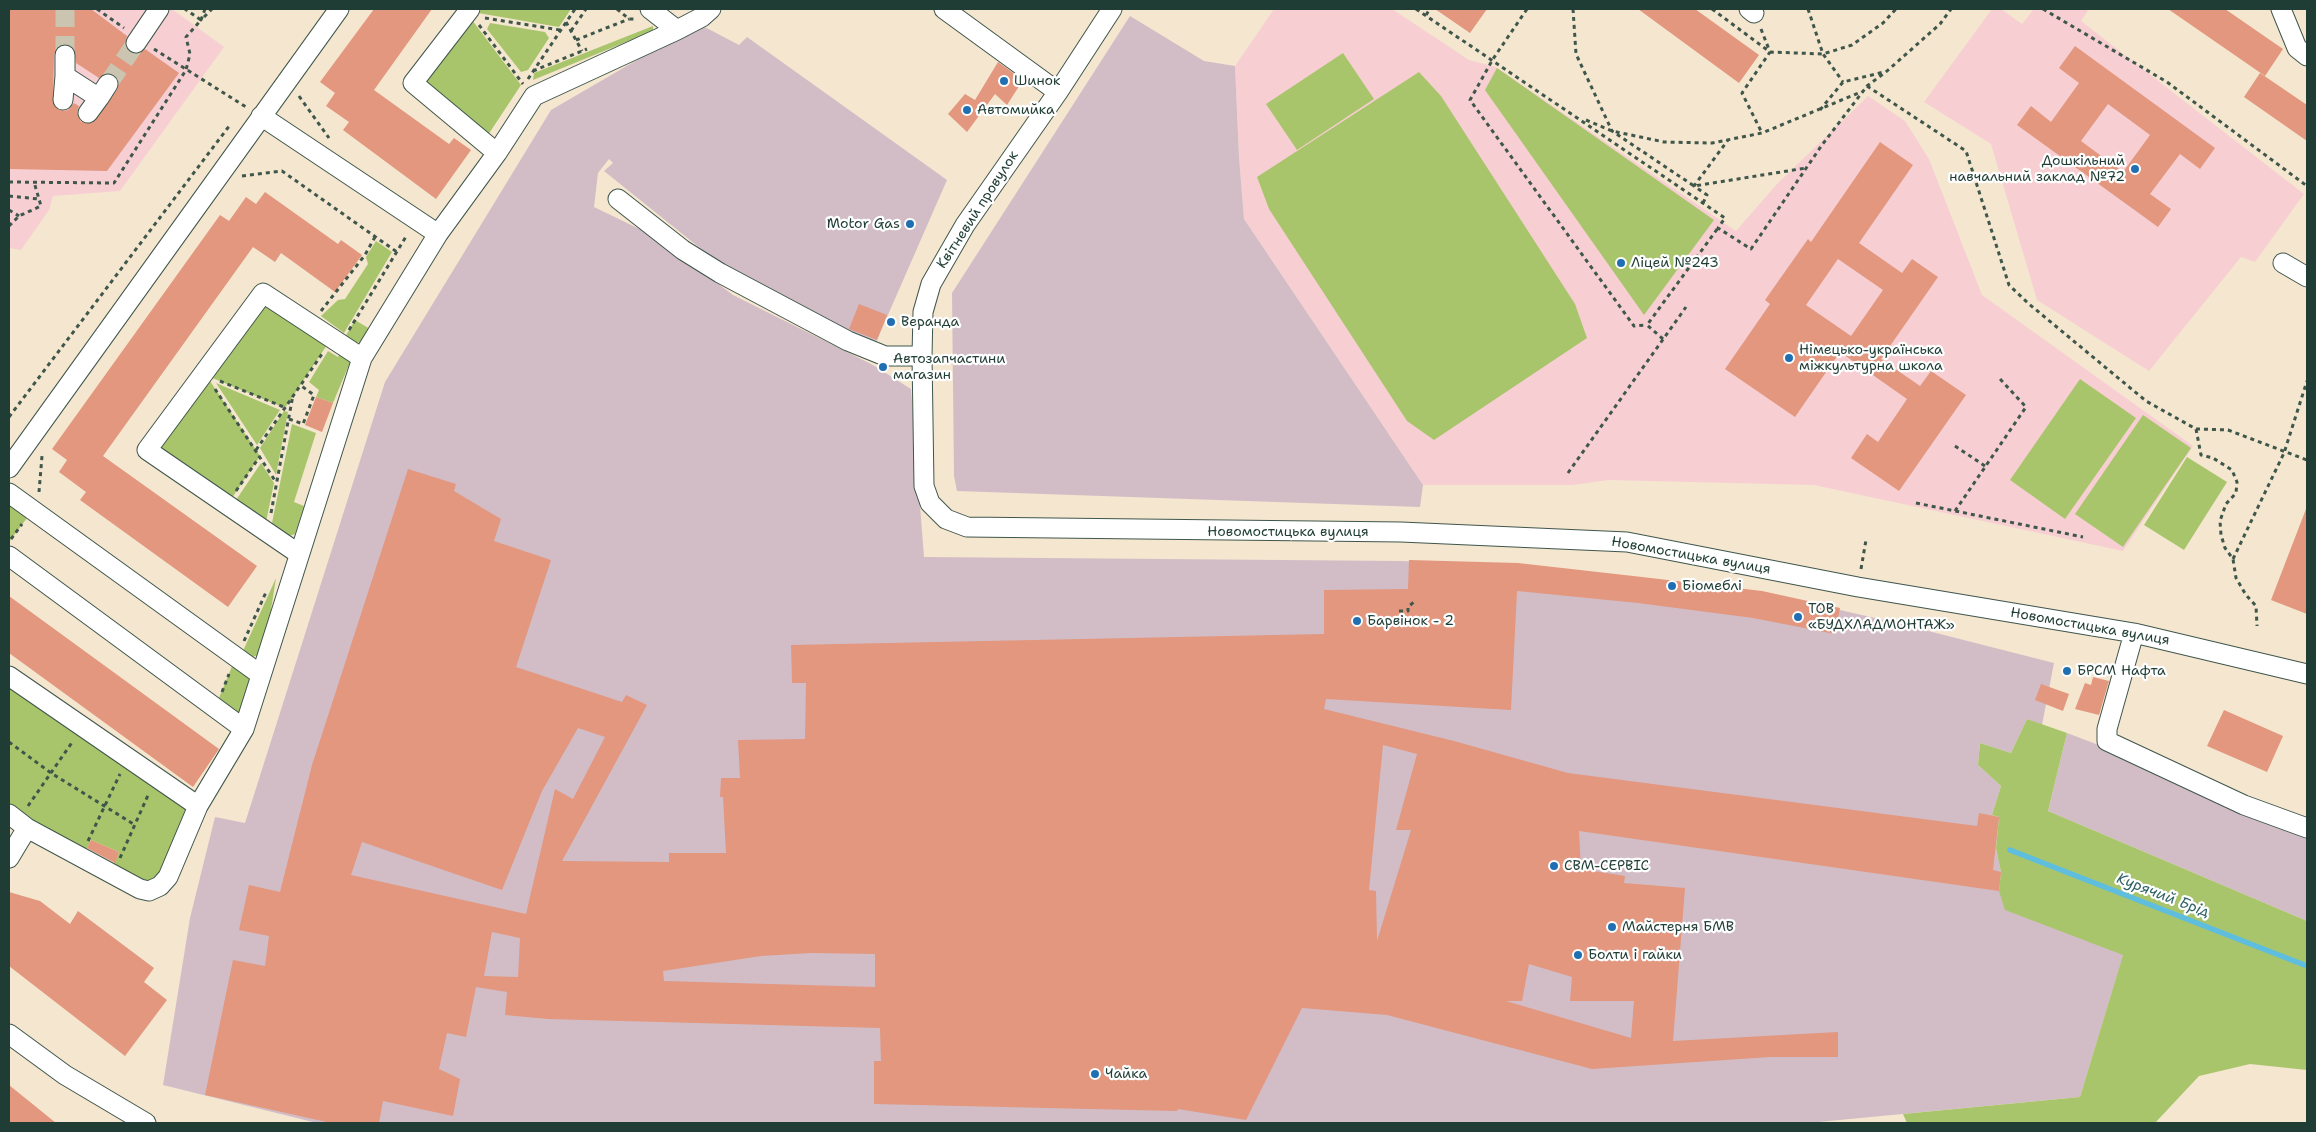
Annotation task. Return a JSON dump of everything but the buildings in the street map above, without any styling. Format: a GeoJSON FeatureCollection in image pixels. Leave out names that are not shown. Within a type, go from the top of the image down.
{"type":"FeatureCollection","features":[{"type":"Feature","properties":{"kind":"street"},"geometry":{"type":"LineString","coordinates":[[138,41],[159,9]]}},
{"type":"Feature","properties":{"kind":"street"},"geometry":{"type":"LineString","coordinates":[[9,468],[339,9]]}},
{"type":"Feature","properties":{"kind":"street"},"geometry":{"type":"LineString","coordinates":[[650,9],[677,30]]}},
{"type":"Feature","properties":{"kind":"street"},"geometry":{"type":"LineString","coordinates":[[18,811],[27,828],[140,889],[150,891],[160,886],[168,877],[198,806],[244,729],[362,358],[438,234],[497,153],[534,96],[677,30],[702,17],[711,9]]}},
{"type":"Feature","properties":{"kind":"street","name":"Квітневий провулок"},"geometry":{"type":"LineString","coordinates":[[946,519],[930,503],[924,486],[922,356],[924,312],[931,284],[944,258],[1058,92],[1112,9]]}},
{"type":"Feature","properties":{"kind":"street"},"geometry":{"type":"LineString","coordinates":[[2281,9],[2297,48],[2307,56]]}},
{"type":"Feature","properties":{"kind":"street"},"geometry":{"type":"LineString","coordinates":[[941,11],[1058,92]]}},
{"type":"Feature","properties":{"kind":"street"},"geometry":{"type":"LineString","coordinates":[[477,16],[413,83],[497,153]]}},
{"type":"Feature","properties":{"kind":"street"},"geometry":{"type":"LineString","coordinates":[[64,100],[65,55]]}},
{"type":"Feature","properties":{"kind":"street"},"geometry":{"type":"LineString","coordinates":[[65,76],[99,98]]}},
{"type":"Feature","properties":{"kind":"street"},"geometry":{"type":"LineString","coordinates":[[261,116],[438,234]]}},
{"type":"Feature","properties":{"kind":"street"},"geometry":{"type":"LineString","coordinates":[[618,199],[683,250],[705,264],[848,341],[886,356],[922,356]]}},
{"type":"Feature","properties":{"kind":"street"},"geometry":{"type":"LineString","coordinates":[[2283,263],[2307,277]]}},
{"type":"Feature","properties":{"kind":"street"},"geometry":{"type":"LineString","coordinates":[[299,554],[147,450],[263,293],[362,358]]}},
{"type":"Feature","properties":{"kind":"street"},"geometry":{"type":"LineString","coordinates":[[9,493],[260,675]]}},
{"type":"Feature","properties":{"kind":"street","name":"Новомостицька вулиця"},"geometry":{"type":"LineString","coordinates":[[946,519],[967,527],[1401,532],[1627,542],[1858,587],[2134,633],[2307,674]]}},
{"type":"Feature","properties":{"kind":"street"},"geometry":{"type":"LineString","coordinates":[[9,556],[244,729]]}},
{"type":"Feature","properties":{"kind":"street"},"geometry":{"type":"LineString","coordinates":[[2134,633],[2107,729],[2107,741],[2244,805],[2307,828]]}},
{"type":"Feature","properties":{"kind":"street"},"geometry":{"type":"LineString","coordinates":[[9,676],[198,806]]}},
{"type":"Feature","properties":{"kind":"street"},"geometry":{"type":"LineString","coordinates":[[9,858],[27,828]]}},
{"type":"Feature","properties":{"kind":"street"},"geometry":{"type":"LineString","coordinates":[[9,1034],[64,1075],[146,1123]]}},
{"type":"Feature","properties":{"kind":"path"},"geometry":{"type":"LineString","coordinates":[[96,9],[138,41],[261,116]]}},
{"type":"Feature","properties":{"kind":"path"},"geometry":{"type":"LineString","coordinates":[[185,9],[200,20]]}},
{"type":"Feature","properties":{"kind":"path"},"geometry":{"type":"LineString","coordinates":[[200,20],[205,9]]}},
{"type":"Feature","properties":{"kind":"path"},"geometry":{"type":"LineString","coordinates":[[9,182],[114,183],[186,70],[190,54],[186,37],[212,9]]}},
{"type":"Feature","properties":{"kind":"path"},"geometry":{"type":"LineString","coordinates":[[477,16],[523,85],[575,9]]}},
{"type":"Feature","properties":{"kind":"path"},"geometry":{"type":"LineString","coordinates":[[571,31],[586,9]]}},
{"type":"Feature","properties":{"kind":"path"},"geometry":{"type":"LineString","coordinates":[[1416,9],[1493,59],[1725,218],[1647,324],[1634,326],[1470,100],[1493,59],[1527,9]]}},
{"type":"Feature","properties":{"kind":"path"},"geometry":{"type":"LineString","coordinates":[[1426,15],[1430,9]]}},
{"type":"Feature","properties":{"kind":"path"},"geometry":{"type":"LineString","coordinates":[[1573,9],[1576,54],[1612,131],[1707,195],[1703,202]]}},
{"type":"Feature","properties":{"kind":"path"},"geometry":{"type":"LineString","coordinates":[[1712,9],[1770,52],[1823,54],[1852,45],[1883,23],[1896,9]]}},
{"type":"Feature","properties":{"kind":"path"},"geometry":{"type":"LineString","coordinates":[[1808,9],[1823,54],[1842,82]]}},
{"type":"Feature","properties":{"kind":"path"},"geometry":{"type":"LineString","coordinates":[[1718,228],[1751,248],[1806,168],[1867,86],[1888,71],[1940,24],[1951,9]]}},
{"type":"Feature","properties":{"kind":"path"},"geometry":{"type":"LineString","coordinates":[[2043,9],[2167,82],[2307,186]]}},
{"type":"Feature","properties":{"kind":"path"},"geometry":{"type":"LineString","coordinates":[[1751,11],[1770,52]]}},
{"type":"Feature","properties":{"kind":"path"},"geometry":{"type":"LineString","coordinates":[[477,16],[560,30]]}},
{"type":"Feature","properties":{"kind":"path"},"geometry":{"type":"LineString","coordinates":[[576,40],[629,19]]}},
{"type":"Feature","properties":{"kind":"path"},"geometry":{"type":"LineString","coordinates":[[566,22],[582,51]]}},
{"type":"Feature","properties":{"kind":"path"},"geometry":{"type":"LineString","coordinates":[[1762,133],[1742,93],[1770,52]]}},
{"type":"Feature","properties":{"kind":"path"},"geometry":{"type":"LineString","coordinates":[[1820,110],[1842,82],[1888,71]]}},
{"type":"Feature","properties":{"kind":"path"},"geometry":{"type":"LineString","coordinates":[[1867,86],[1966,151],[2009,285],[2146,401],[2196,429],[2228,430],[2284,453],[2307,460]]}},
{"type":"Feature","properties":{"kind":"path"},"geometry":{"type":"LineString","coordinates":[[1578,117],[1612,131],[1664,142],[1712,143],[1762,133],[1864,91]]}},
{"type":"Feature","properties":{"kind":"path"},"geometry":{"type":"LineString","coordinates":[[298,96],[330,139]]}},
{"type":"Feature","properties":{"kind":"path"},"geometry":{"type":"LineString","coordinates":[[239,114],[250,99]]}},
{"type":"Feature","properties":{"kind":"path"},"geometry":{"type":"LineString","coordinates":[[9,417],[232,122]]}},
{"type":"Feature","properties":{"kind":"path"},"geometry":{"type":"LineString","coordinates":[[1694,186],[1728,140]]}},
{"type":"Feature","properties":{"kind":"path"},"geometry":{"type":"LineString","coordinates":[[1694,186],[1806,168]]}},
{"type":"Feature","properties":{"kind":"path"},"geometry":{"type":"LineString","coordinates":[[234,177],[282,172],[397,252]]}},
{"type":"Feature","properties":{"kind":"path"},"geometry":{"type":"LineString","coordinates":[[9,226],[18,216],[41,206],[34,182]]}},
{"type":"Feature","properties":{"kind":"path"},"geometry":{"type":"LineString","coordinates":[[9,196],[39,199]]}},
{"type":"Feature","properties":{"kind":"path"},"geometry":{"type":"LineString","coordinates":[[9,210],[18,216]]}},
{"type":"Feature","properties":{"kind":"path"},"geometry":{"type":"LineString","coordinates":[[341,343],[416,220]]}},
{"type":"Feature","properties":{"kind":"path"},"geometry":{"type":"LineString","coordinates":[[316,317],[365,255],[375,236]]}},
{"type":"Feature","properties":{"kind":"path"},"geometry":{"type":"LineString","coordinates":[[1568,473],[1686,307]]}},
{"type":"Feature","properties":{"kind":"path"},"geometry":{"type":"LineString","coordinates":[[1647,324],[1663,338]]}},
{"type":"Feature","properties":{"kind":"path"},"geometry":{"type":"LineString","coordinates":[[256,450],[322,353]]}},
{"type":"Feature","properties":{"kind":"path"},"geometry":{"type":"LineString","coordinates":[[1955,511],[2026,407],[2000,379]]}},
{"type":"Feature","properties":{"kind":"path"},"geometry":{"type":"LineString","coordinates":[[218,381],[291,409]]}},
{"type":"Feature","properties":{"kind":"path"},"geometry":{"type":"LineString","coordinates":[[2233,559],[2284,453],[2307,381]]}},
{"type":"Feature","properties":{"kind":"path"},"geometry":{"type":"LineString","coordinates":[[289,419],[304,424],[314,395],[300,385]]}},
{"type":"Feature","properties":{"kind":"path"},"geometry":{"type":"LineString","coordinates":[[214,386],[277,483]]}},
{"type":"Feature","properties":{"kind":"path"},"geometry":{"type":"LineString","coordinates":[[270,518],[294,395]]}},
{"type":"Feature","properties":{"kind":"path"},"geometry":{"type":"LineString","coordinates":[[2196,429],[2201,455],[2232,470],[2237,482],[2236,493],[2226,504],[2220,521],[2225,548],[2233,559],[2236,578],[2246,595],[2256,606],[2257,626]]}},
{"type":"Feature","properties":{"kind":"path"},"geometry":{"type":"LineString","coordinates":[[1955,446],[1985,466]]}},
{"type":"Feature","properties":{"kind":"path"},"geometry":{"type":"LineString","coordinates":[[42,450],[38,496],[42,498]]}},
{"type":"Feature","properties":{"kind":"path"},"geometry":{"type":"LineString","coordinates":[[232,498],[260,456]]}},
{"type":"Feature","properties":{"kind":"path"},"geometry":{"type":"LineString","coordinates":[[1916,503],[2083,537]]}},
{"type":"Feature","properties":{"kind":"path"},"geometry":{"type":"LineString","coordinates":[[1858,587],[1866,540]]}},
{"type":"Feature","properties":{"kind":"path"},"geometry":{"type":"LineString","coordinates":[[235,637],[243,643],[269,586]]}},
{"type":"Feature","properties":{"kind":"path"},"geometry":{"type":"LineString","coordinates":[[1399,611],[1408,611],[1408,606],[1415,602]]}},
{"type":"Feature","properties":{"kind":"path"},"geometry":{"type":"LineString","coordinates":[[215,708],[236,658]]}},
{"type":"Feature","properties":{"kind":"path"},"geometry":{"type":"LineString","coordinates":[[18,811],[51,773],[74,740]]}},
{"type":"Feature","properties":{"kind":"path"},"geometry":{"type":"LineString","coordinates":[[9,742],[51,773],[135,825]]}},
{"type":"Feature","properties":{"kind":"path"},"geometry":{"type":"LineString","coordinates":[[80,857],[128,758]]}},
{"type":"Feature","properties":{"kind":"path"},"geometry":{"type":"LineString","coordinates":[[113,875],[156,777]]}},
{"type":"Feature","properties":{"kind":"shaded area"},"geometry":{"type":"Polygon","coordinates":[[[9,9],[172,9],[224,47],[120,191],[53,196],[49,210],[21,250],[9,248],[9,9]]]}},
{"type":"Feature","properties":{"kind":"shaded area","name":"Ліцей №243"},"geometry":{"type":"Polygon","coordinates":[[[1274,9],[1392,9],[1469,60],[1496,67],[1736,231],[1777,184],[1868,96],[1905,121],[1929,159],[1982,295],[2193,446],[2123,551],[1814,485],[1608,480],[1573,485],[1423,485],[1244,219],[1235,66],[1274,9]]]}},
{"type":"Feature","properties":{"kind":"shaded area","name":"Дошкільний навчальний заклад №72"},"geometry":{"type":"Polygon","coordinates":[[[1992,9],[2001,9],[2022,24],[2034,9],[2089,9],[2081,21],[2304,194],[2255,262],[2241,257],[2149,371],[2037,300],[1991,144],[1924,102],[1992,9]]]}},
{"type":"Feature","properties":{"kind":"shaded area"},"geometry":{"type":"Polygon","coordinates":[[[1130,16],[1204,61],[1235,66],[1244,219],[1423,485],[1420,507],[957,491],[954,476],[952,293],[1130,16]]]}},
{"type":"Feature","properties":{"kind":"shaded area","name":"Барвінок - 2"},"geometry":{"type":"Polygon","coordinates":[[[699,24],[739,45],[747,37],[947,180],[873,349],[721,265],[604,171],[613,163],[609,159],[598,173],[594,207],[658,238],[733,295],[873,365],[911,389],[924,557],[1401,561],[1519,565],[1761,592],[1897,623],[2054,663],[2042,725],[2027,719],[2011,753],[1980,743],[1978,765],[2001,786],[1992,815],[1999,817],[1996,848],[2001,872],[1999,891],[2125,949],[2080,1097],[1808,1123],[317,1123],[163,1085],[190,918],[215,817],[245,823],[385,382],[551,110],[699,24]]]}},
{"type":"Feature","properties":{"kind":"shaded area"},"geometry":{"type":"Polygon","coordinates":[[[2067,733],[2307,824],[2307,921],[2048,811],[2067,733]]]}},
{"type":"Feature","properties":{"kind":"green space"},"geometry":{"type":"Polygon","coordinates":[[[482,9],[571,9],[559,27],[478,13],[482,9]]]}},
{"type":"Feature","properties":{"kind":"green space"},"geometry":{"type":"Polygon","coordinates":[[[472,20],[521,85],[488,135],[423,82],[472,20]]]}},
{"type":"Feature","properties":{"kind":"green space"},"geometry":{"type":"Polygon","coordinates":[[[490,23],[545,32],[549,38],[528,70],[521,72],[487,29],[490,23]]]}},
{"type":"Feature","properties":{"kind":"green space"},"geometry":{"type":"Polygon","coordinates":[[[653,26],[653,31],[533,80],[534,73],[653,26]]]}},
{"type":"Feature","properties":{"kind":"green space"},"geometry":{"type":"Polygon","coordinates":[[[1343,53],[1374,99],[1297,150],[1266,104],[1343,53]]]}},
{"type":"Feature","properties":{"kind":"green space"},"geometry":{"type":"Polygon","coordinates":[[[1497,68],[1714,220],[1644,315],[1485,90],[1497,68]]]}},
{"type":"Feature","properties":{"kind":"green space"},"geometry":{"type":"Polygon","coordinates":[[[1419,72],[1441,96],[1575,304],[1587,338],[1434,440],[1407,421],[1269,209],[1257,177],[1419,72]]]}},
{"type":"Feature","properties":{"kind":"green space"},"geometry":{"type":"Polygon","coordinates":[[[376,241],[392,252],[344,333],[321,316],[338,300],[345,299],[368,264],[366,257],[376,241]]]}},
{"type":"Feature","properties":{"kind":"green space"},"geometry":{"type":"Polygon","coordinates":[[[265,302],[327,345],[285,408],[210,377],[265,302]]]}},
{"type":"Feature","properties":{"kind":"green space"},"geometry":{"type":"Polygon","coordinates":[[[355,320],[370,329],[363,342],[354,343],[345,337],[355,320]]]}},
{"type":"Feature","properties":{"kind":"green space"},"geometry":{"type":"Polygon","coordinates":[[[343,349],[353,355],[333,403],[316,397],[319,390],[309,382],[328,351],[338,357],[343,349]]]}},
{"type":"Feature","properties":{"kind":"green space"},"geometry":{"type":"Polygon","coordinates":[[[208,378],[260,456],[232,498],[157,446],[208,378]]]}},
{"type":"Feature","properties":{"kind":"green space"},"geometry":{"type":"Polygon","coordinates":[[[2080,379],[2136,418],[2065,519],[2010,480],[2080,379]]]}},
{"type":"Feature","properties":{"kind":"green space"},"geometry":{"type":"Polygon","coordinates":[[[216,383],[280,410],[257,445],[216,383]]]}},
{"type":"Feature","properties":{"kind":"green space"},"geometry":{"type":"Polygon","coordinates":[[[284,411],[288,412],[276,475],[260,448],[284,411]]]}},
{"type":"Feature","properties":{"kind":"green space"},"geometry":{"type":"Polygon","coordinates":[[[2143,415],[2191,448],[2123,547],[2075,514],[2143,415]]]}},
{"type":"Feature","properties":{"kind":"green space"},"geometry":{"type":"Polygon","coordinates":[[[292,424],[316,433],[294,502],[304,506],[295,534],[289,536],[272,523],[292,424]]]}},
{"type":"Feature","properties":{"kind":"green space"},"geometry":{"type":"Polygon","coordinates":[[[2187,457],[2227,482],[2184,550],[2144,525],[2187,457]]]}},
{"type":"Feature","properties":{"kind":"green space"},"geometry":{"type":"Polygon","coordinates":[[[261,463],[274,483],[266,522],[236,500],[261,463]]]}},
{"type":"Feature","properties":{"kind":"green space"},"geometry":{"type":"Polygon","coordinates":[[[9,500],[30,514],[9,542],[9,500]]]}},
{"type":"Feature","properties":{"kind":"green space"},"geometry":{"type":"Polygon","coordinates":[[[276,578],[265,648],[261,654],[253,657],[243,651],[276,578]]]}},
{"type":"Feature","properties":{"kind":"green space"},"geometry":{"type":"Polygon","coordinates":[[[233,664],[249,675],[254,683],[243,717],[216,705],[233,664]]]}},
{"type":"Feature","properties":{"kind":"green space"},"geometry":{"type":"Polygon","coordinates":[[[9,687],[189,807],[165,875],[151,886],[112,868],[119,852],[91,840],[86,850],[22,816],[9,806],[9,687]]]}},
{"type":"Feature","properties":{"kind":"green space"},"geometry":{"type":"Polygon","coordinates":[[[2027,719],[2067,733],[2048,811],[2307,921],[2307,1070],[2250,1064],[2199,1076],[2155,1123],[1907,1123],[1903,1114],[2080,1097],[2123,955],[2005,910],[1999,891],[2001,872],[1996,848],[1999,817],[1992,815],[2001,786],[1978,765],[1980,743],[2011,753],[2027,719]]]}},
{"type":"Feature","properties":{"kind":"waterway","name":"Курячий Брід"},"geometry":{"type":"LineString","coordinates":[[2010,850],[2307,966]]}},
{"type":"Feature","properties":{"kind":"tunnel"},"geometry":{"type":"LineString","coordinates":[[65,9],[65,55]]}},
{"type":"Feature","properties":{"kind":"tunnel"},"geometry":{"type":"LineString","coordinates":[[108,84],[136,43]]}},
{"type":"Feature","properties":{"kind":"place","name":"Шинок"},"geometry":{"type":"Point","coordinates":[1004,81]}},
{"type":"Feature","properties":{"kind":"place","name":"Автомийка"},"geometry":{"type":"Point","coordinates":[967,110]}},
{"type":"Feature","properties":{"kind":"place","name":"Дошкільний навчальний заклад №72"},"geometry":{"type":"Point","coordinates":[2135,169]}},
{"type":"Feature","properties":{"kind":"place","name":"Motor Gas"},"geometry":{"type":"Point","coordinates":[910,224]}},
{"type":"Feature","properties":{"kind":"place","name":"Ліцей №243"},"geometry":{"type":"Point","coordinates":[1621,263]}},
{"type":"Feature","properties":{"kind":"place","name":"Веранда"},"geometry":{"type":"Point","coordinates":[891,322]}},
{"type":"Feature","properties":{"kind":"place","name":"Німецько-українська міжкультурна школа"},"geometry":{"type":"Point","coordinates":[1789,358]}},
{"type":"Feature","properties":{"kind":"place","name":"Автозапчастини магазин"},"geometry":{"type":"Point","coordinates":[883,367]}},
{"type":"Feature","properties":{"kind":"place","name":"Біомеблі"},"geometry":{"type":"Point","coordinates":[1672,586]}},
{"type":"Feature","properties":{"kind":"place","name":"ТОВ «БУДХЛАДМОНТАЖ»"},"geometry":{"type":"Point","coordinates":[1798,617]}},
{"type":"Feature","properties":{"kind":"place","name":"Барвінок - 2"},"geometry":{"type":"Point","coordinates":[1357,621]}},
{"type":"Feature","properties":{"kind":"place","name":"БРСМ Нафта"},"geometry":{"type":"Point","coordinates":[2067,671]}},
{"type":"Feature","properties":{"kind":"place","name":"СВМ-СЕРВІС"},"geometry":{"type":"Point","coordinates":[1554,866]}},
{"type":"Feature","properties":{"kind":"place","name":"Майстерня БМВ"},"geometry":{"type":"Point","coordinates":[1612,927]}},
{"type":"Feature","properties":{"kind":"place","name":"Болти і гайки"},"geometry":{"type":"Point","coordinates":[1578,955]}},
{"type":"Feature","properties":{"kind":"place","name":"Чайка"},"geometry":{"type":"Point","coordinates":[1095,1074]}}]}
